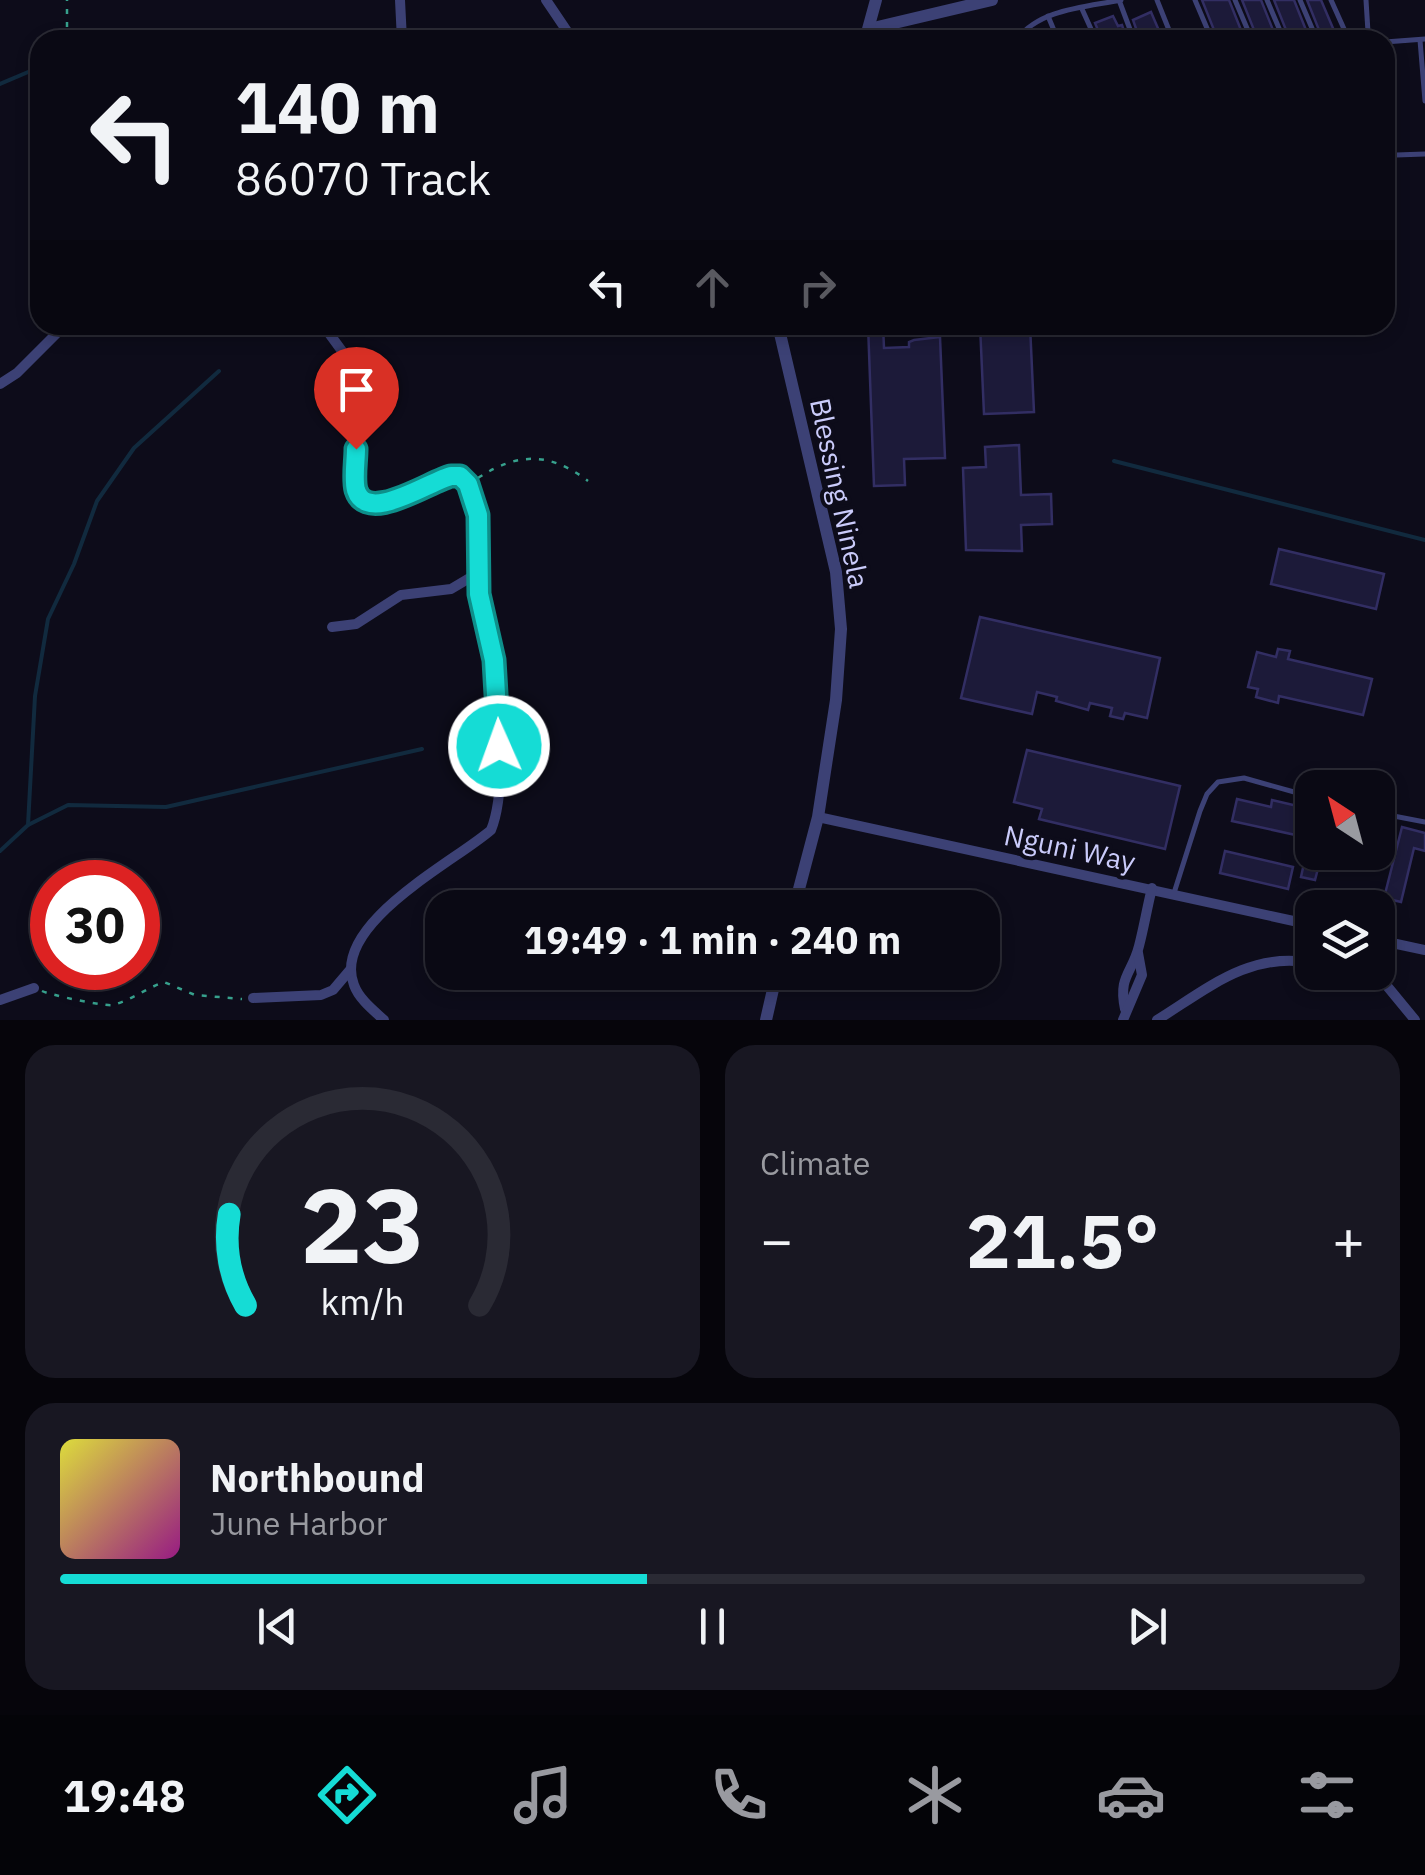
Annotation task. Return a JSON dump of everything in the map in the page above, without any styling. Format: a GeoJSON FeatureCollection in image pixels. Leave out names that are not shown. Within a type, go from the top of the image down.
{"type":"FeatureCollection","features":[{"type":"Feature","properties":{"kind":"street"},"geometry":{"type":"LineString","coordinates":[[400,0],[402,30]]}},
{"type":"Feature","properties":{"kind":"street"},"geometry":{"type":"LineString","coordinates":[[546,0],[566,30]]}},
{"type":"Feature","properties":{"kind":"street"},"geometry":{"type":"LineString","coordinates":[[869,30],[876,0]]}},
{"type":"Feature","properties":{"kind":"street"},"geometry":{"type":"LineString","coordinates":[[883,30],[992,0]]}},
{"type":"Feature","properties":{"kind":"street"},"geometry":{"type":"LineString","coordinates":[[0,384],[55,335]]}},
{"type":"Feature","properties":{"kind":"street"},"geometry":{"type":"LineString","coordinates":[[330,335],[350,362],[355,377],[358,495],[373,504],[385,504],[443,478],[460,476],[468,484],[478,515],[481,611],[496,681],[500,778],[497,815],[491,830],[428,873],[389,907],[368,930],[353,956],[350,970],[354,987],[384,1020]]}},
{"type":"Feature","properties":{"kind":"street","name":"Blessing Ninela"},"geometry":{"type":"LineString","coordinates":[[780,335],[836,572],[841,629],[836,700],[818,816],[799,890]]}},
{"type":"Feature","properties":{"kind":"street"},"geometry":{"type":"LineString","coordinates":[[332,627],[356,624],[402,595],[451,590],[478,573]]}},
{"type":"Feature","properties":{"kind":"street","name":"Nguni Way"},"geometry":{"type":"LineString","coordinates":[[818,816],[1295,921]]}},
{"type":"Feature","properties":{"kind":"street"},"geometry":{"type":"LineString","coordinates":[[1124,1014],[1138,991],[1142,975],[1138,952],[1152,888]]}},
{"type":"Feature","properties":{"kind":"street"},"geometry":{"type":"LineString","coordinates":[[1395,944],[1425,950]]}},
{"type":"Feature","properties":{"kind":"street"},"geometry":{"type":"LineString","coordinates":[[1157,1020],[1224,978],[1261,962],[1295,960]]}},
{"type":"Feature","properties":{"kind":"street"},"geometry":{"type":"LineString","coordinates":[[254,998],[321,995],[333,990],[350,970]]}},
{"type":"Feature","properties":{"kind":"street"},"geometry":{"type":"LineString","coordinates":[[0,1000],[30,989]]}},
{"type":"Feature","properties":{"kind":"street"},"geometry":{"type":"LineString","coordinates":[[766,1020],[772,990]]}},
{"type":"Feature","properties":{"kind":"street"},"geometry":{"type":"LineString","coordinates":[[1390,990],[1416,1020]]}},
{"type":"Feature","properties":{"kind":"lane"},"geometry":{"type":"LineString","coordinates":[[1026,30],[1048,16],[1120,0],[1130,30]]}},
{"type":"Feature","properties":{"kind":"lane"},"geometry":{"type":"LineString","coordinates":[[1157,0],[1170,30]]}},
{"type":"Feature","properties":{"kind":"lane"},"geometry":{"type":"LineString","coordinates":[[1195,0],[1208,30]]}},
{"type":"Feature","properties":{"kind":"lane"},"geometry":{"type":"LineString","coordinates":[[1234,0],[1248,30]]}},
{"type":"Feature","properties":{"kind":"lane"},"geometry":{"type":"LineString","coordinates":[[1267,0],[1280,30]]}},
{"type":"Feature","properties":{"kind":"lane"},"geometry":{"type":"LineString","coordinates":[[1300,0],[1314,30]]}},
{"type":"Feature","properties":{"kind":"lane"},"geometry":{"type":"LineString","coordinates":[[1332,0],[1345,30]]}},
{"type":"Feature","properties":{"kind":"lane"},"geometry":{"type":"LineString","coordinates":[[1366,0],[1368,30]]}},
{"type":"Feature","properties":{"kind":"lane"},"geometry":{"type":"LineString","coordinates":[[1082,9],[1091,30]]}},
{"type":"Feature","properties":{"kind":"lane"},"geometry":{"type":"LineString","coordinates":[[1048,16],[1054,30]]}},
{"type":"Feature","properties":{"kind":"lane"},"geometry":{"type":"LineString","coordinates":[[1395,41],[1423,40],[1425,102]]}},
{"type":"Feature","properties":{"kind":"lane"},"geometry":{"type":"LineString","coordinates":[[1395,155],[1425,154]]}},
{"type":"Feature","properties":{"kind":"lane"},"geometry":{"type":"LineString","coordinates":[[1174,893],[1200,811],[1207,794],[1218,782],[1244,778],[1295,792]]}},
{"type":"Feature","properties":{"kind":"lane"},"geometry":{"type":"LineString","coordinates":[[1395,816],[1425,822]]}},
{"type":"Feature","properties":{"kind":"path"},"geometry":{"type":"LineString","coordinates":[[67,0],[67,30]]}},
{"type":"Feature","properties":{"kind":"path"},"geometry":{"type":"LineString","coordinates":[[468,484],[490,470],[530,458],[552,460],[588,481]]}},
{"type":"Feature","properties":{"kind":"path"},"geometry":{"type":"LineString","coordinates":[[160,984],[195,995],[254,998]]}},
{"type":"Feature","properties":{"kind":"path"},"geometry":{"type":"LineString","coordinates":[[39,990],[57,997],[112,1006],[147,990]]}},
{"type":"Feature","properties":{"kind":"building"},"geometry":{"type":"Polygon","coordinates":[[[1202,0],[1229,0],[1241,30],[1214,30],[1202,0]]]}},
{"type":"Feature","properties":{"kind":"building"},"geometry":{"type":"Polygon","coordinates":[[[1242,0],[1261,0],[1273,30],[1254,30],[1242,0]]]}},
{"type":"Feature","properties":{"kind":"building"},"geometry":{"type":"Polygon","coordinates":[[[1274,0],[1294,0],[1306,30],[1286,30],[1274,0]]]}},
{"type":"Feature","properties":{"kind":"building"},"geometry":{"type":"Polygon","coordinates":[[[1307,0],[1321,0],[1334,30],[1319,30],[1307,0]]]}},
{"type":"Feature","properties":{"kind":"building"},"geometry":{"type":"Polygon","coordinates":[[[1151,12],[1159,30],[1136,30],[1133,20],[1151,12]]]}},
{"type":"Feature","properties":{"kind":"building"},"geometry":{"type":"Polygon","coordinates":[[[1113,16],[1124,30],[1098,30],[1095,23],[1113,16]]]}},
{"type":"Feature","properties":{"kind":"building"},"geometry":{"type":"Polygon","coordinates":[[[868,335],[883,335],[884,348],[909,347],[914,340],[940,337],[945,458],[904,459],[905,485],[874,486],[868,335]]]}},
{"type":"Feature","properties":{"kind":"building"},"geometry":{"type":"Polygon","coordinates":[[[980,335],[1030,335],[1034,412],[984,414],[980,335]]]}},
{"type":"Feature","properties":{"kind":"building"},"geometry":{"type":"Polygon","coordinates":[[[1019,445],[1021,495],[1051,494],[1052,524],[1021,525],[1022,551],[966,550],[963,468],[986,467],[985,447],[1019,445]]]}},
{"type":"Feature","properties":{"kind":"building"},"geometry":{"type":"Polygon","coordinates":[[[1279,549],[1384,574],[1376,609],[1271,584],[1279,549]]]}},
{"type":"Feature","properties":{"kind":"building"},"geometry":{"type":"Polygon","coordinates":[[[980,617],[1160,658],[1147,718],[1125,713],[1123,719],[1110,716],[1112,708],[1090,703],[1088,710],[1037,692],[1032,714],[961,698],[980,617]]]}},
{"type":"Feature","properties":{"kind":"building"},"geometry":{"type":"Polygon","coordinates":[[[1278,649],[1290,651],[1288,659],[1372,679],[1363,715],[1279,696],[1278,703],[1256,697],[1258,689],[1248,687],[1257,652],[1276,657],[1278,649]]]}},
{"type":"Feature","properties":{"kind":"building"},"geometry":{"type":"Polygon","coordinates":[[[1027,750],[1180,786],[1165,849],[1039,819],[1042,809],[1014,802],[1027,750]]]}},
{"type":"Feature","properties":{"kind":"building"},"geometry":{"type":"Polygon","coordinates":[[[1237,799],[1271,807],[1272,800],[1295,805],[1295,835],[1232,821],[1237,799]]]}},
{"type":"Feature","properties":{"kind":"building"},"geometry":{"type":"Polygon","coordinates":[[[1402,827],[1425,833],[1425,851],[1414,848],[1401,902],[1395,901],[1395,890],[1386,890],[1391,870],[1395,870],[1402,827]]]}},
{"type":"Feature","properties":{"kind":"building"},"geometry":{"type":"Polygon","coordinates":[[[1225,851],[1293,867],[1288,889],[1220,873],[1225,851]]]}},
{"type":"Feature","properties":{"kind":"building"},"geometry":{"type":"Polygon","coordinates":[[[1303,870],[1318,870],[1315,880],[1301,877],[1303,870]]]}},
{"type":"Feature","properties":{"kind":"waterway"},"geometry":{"type":"LineString","coordinates":[[0,84],[30,71]]}},
{"type":"Feature","properties":{"kind":"waterway"},"geometry":{"type":"LineString","coordinates":[[28,825],[35,696],[48,619],[97,501],[134,448],[219,371]]}},
{"type":"Feature","properties":{"kind":"waterway"},"geometry":{"type":"LineString","coordinates":[[1114,461],[1425,540]]}},
{"type":"Feature","properties":{"kind":"waterway"},"geometry":{"type":"LineString","coordinates":[[0,851],[28,825],[68,805],[166,807],[422,749]]}},
{"type":"Feature","properties":{"kind":"route"},"geometry":{"type":"LineString","coordinates":[[356,449],[356,489],[358,495],[373,504],[385,504],[451,476],[460,476],[472,491],[478,515],[481,611],[494,660],[499,746]]}}]}
